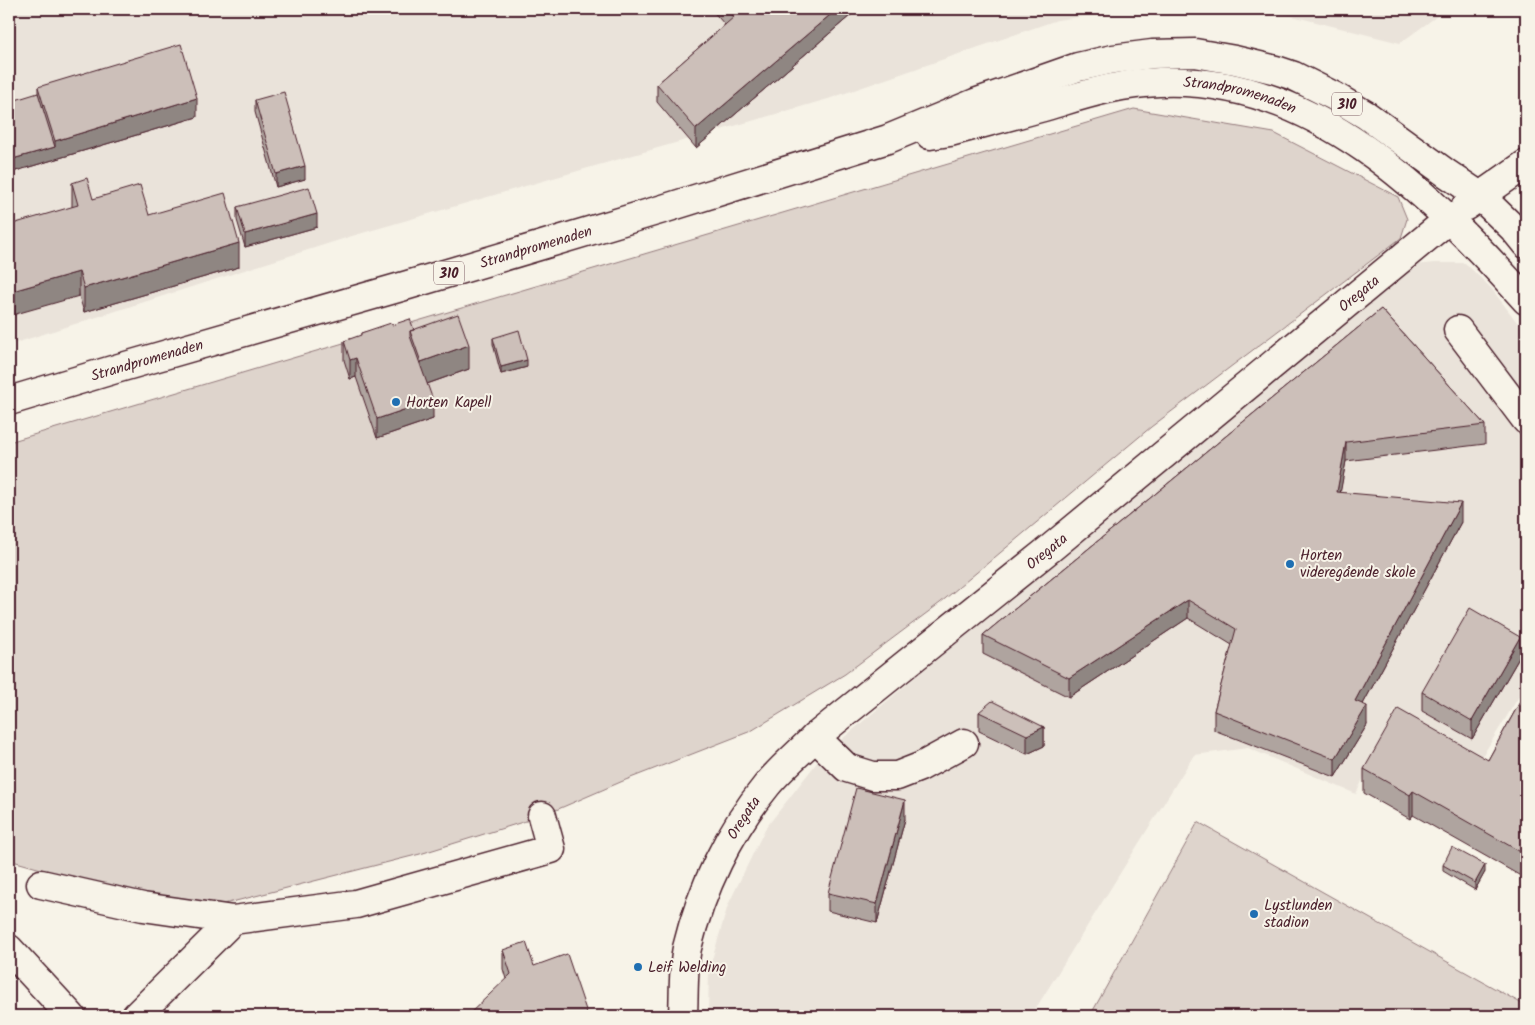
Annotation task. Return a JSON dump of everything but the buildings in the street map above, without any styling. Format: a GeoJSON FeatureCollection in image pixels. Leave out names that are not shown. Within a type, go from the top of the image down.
{"type":"FeatureCollection","features":[{"type":"Feature","properties":{"kind":"main road","name":"Strandpromenaden"},"geometry":{"type":"LineString","coordinates":[[9,401],[128,365],[408,286],[888,139],[975,103],[1078,67],[1113,59],[1152,54],[1195,54],[1235,60],[1294,76],[1334,96],[1366,115],[1480,196],[1513,228],[1526,244]]}},
{"type":"Feature","properties":{"kind":"main road","name":"Strandpromenaden"},"geometry":{"type":"LineString","coordinates":[[888,139],[950,132],[1060,102],[1089,92],[1136,84],[1160,82],[1201,84],[1240,89],[1272,98],[1322,121],[1402,176],[1449,219],[1526,300]]}},
{"type":"Feature","properties":{"kind":"main road","name":"Oregata"},"geometry":{"type":"LineString","coordinates":[[683,1016],[687,950],[705,891],[749,808],[767,784],[815,737],[1052,547],[1449,219],[1526,164]]}},
{"type":"Feature","properties":{"kind":"main road"},"geometry":{"type":"LineString","coordinates":[[1458,330],[1526,420]]}},
{"type":"Feature","properties":{"kind":"main road"},"geometry":{"type":"LineString","coordinates":[[815,737],[847,768],[873,776],[897,776],[920,767],[964,743]]}},
{"type":"Feature","properties":{"kind":"main road"},"geometry":{"type":"LineString","coordinates":[[41,884],[143,906],[233,920],[356,904],[551,849],[542,816]]}},
{"type":"Feature","properties":{"kind":"main road"},"geometry":{"type":"LineString","coordinates":[[136,1016],[233,920]]}},
{"type":"Feature","properties":{"kind":"main road"},"geometry":{"type":"LineString","coordinates":[[9,949],[71,1016]]}},
{"type":"Feature","properties":{"kind":"shaded area"},"geometry":{"type":"Polygon","coordinates":[[[9,9],[1137,9],[1057,20],[828,99],[352,236],[9,345],[9,9]]]}},
{"type":"Feature","properties":{"kind":"shaded area"},"geometry":{"type":"Polygon","coordinates":[[[1264,9],[1447,9],[1400,43],[1264,9]]]}},
{"type":"Feature","properties":{"kind":"shaded area"},"geometry":{"type":"Polygon","coordinates":[[[1134,109],[1274,133],[1398,197],[1407,219],[1401,238],[1151,427],[940,603],[845,674],[751,731],[623,781],[542,816],[420,854],[224,904],[109,888],[9,860],[9,442],[1134,109]]]}},
{"type":"Feature","properties":{"kind":"shaded area","name":"Horten videregående skole"},"geometry":{"type":"Polygon","coordinates":[[[1465,263],[1491,288],[1526,334],[1526,685],[1480,760],[1395,710],[1356,794],[1248,748],[1194,755],[1031,1016],[708,1016],[709,970],[728,905],[765,829],[822,756],[950,648],[1158,480],[1413,265],[1465,263]]]}},
{"type":"Feature","properties":{"kind":"shaded area","name":"Lystlunden stadion"},"geometry":{"type":"Polygon","coordinates":[[[1198,822],[1526,1006],[1526,1016],[1090,1016],[1198,822]]]}},
{"type":"Feature","properties":{"kind":"place","name":"Horten Kapell"},"geometry":{"type":"Point","coordinates":[396,402]}},
{"type":"Feature","properties":{"kind":"place","name":"Horten videregående skole"},"geometry":{"type":"Point","coordinates":[1290,564]}},
{"type":"Feature","properties":{"kind":"place","name":"Lystlunden stadion"},"geometry":{"type":"Point","coordinates":[1254,914]}},
{"type":"Feature","properties":{"kind":"place","name":"Leif Welding"},"geometry":{"type":"Point","coordinates":[638,967]}}]}
